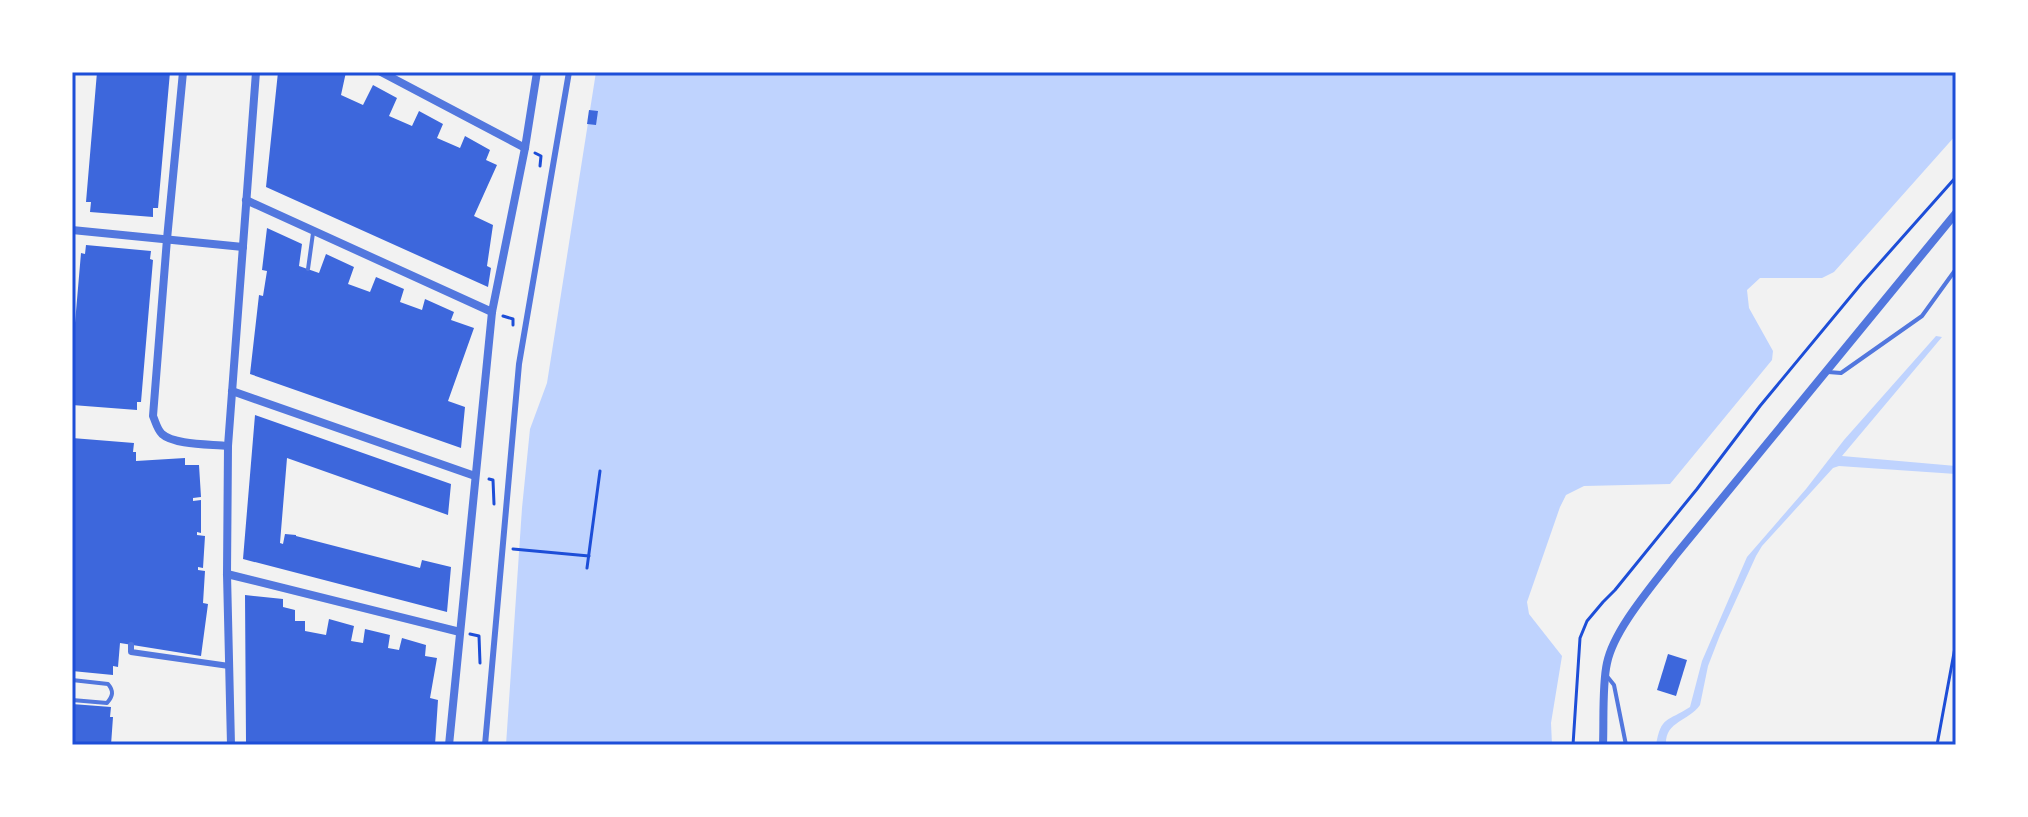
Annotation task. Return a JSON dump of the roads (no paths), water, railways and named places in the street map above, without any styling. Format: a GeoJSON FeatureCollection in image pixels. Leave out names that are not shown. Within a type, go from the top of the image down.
{"type":"FeatureCollection","features":[{"type":"Feature","properties":{"kind":"street"},"geometry":{"type":"LineString","coordinates":[[183,72],[153,416],[166,437],[228,446]]}},
{"type":"Feature","properties":{"kind":"street"},"geometry":{"type":"LineString","coordinates":[[231,745],[226,666],[228,446],[256,72]]}},
{"type":"Feature","properties":{"kind":"street"},"geometry":{"type":"LineString","coordinates":[[381,72],[525,148]]}},
{"type":"Feature","properties":{"kind":"street"},"geometry":{"type":"LineString","coordinates":[[449,745],[492,312],[537,72]]}},
{"type":"Feature","properties":{"kind":"street"},"geometry":{"type":"LineString","coordinates":[[485,745],[519,364],[569,72]]}},
{"type":"Feature","properties":{"kind":"street"},"geometry":{"type":"LineString","coordinates":[[246,200],[492,312]]}},
{"type":"Feature","properties":{"kind":"street"},"geometry":{"type":"LineString","coordinates":[[1603,745],[1606,665],[1615,642],[1648,592],[1956,213]]}},
{"type":"Feature","properties":{"kind":"street"},"geometry":{"type":"LineString","coordinates":[[72,230],[243,247]]}},
{"type":"Feature","properties":{"kind":"street"},"geometry":{"type":"LineString","coordinates":[[232,391],[475,476]]}},
{"type":"Feature","properties":{"kind":"street"},"geometry":{"type":"LineString","coordinates":[[227,574],[460,632]]}},
{"type":"Feature","properties":{"kind":"street"},"geometry":{"type":"LineString","coordinates":[[131,645],[131,652],[226,666]]}},
{"type":"Feature","properties":{"kind":"lane"},"geometry":{"type":"LineString","coordinates":[[308,269],[314,231]]}},
{"type":"Feature","properties":{"kind":"lane"},"geometry":{"type":"LineString","coordinates":[[1825,371],[1841,373],[1922,316],[1956,269]]}},
{"type":"Feature","properties":{"kind":"lane"},"geometry":{"type":"LineString","coordinates":[[1606,674],[1614,685],[1626,745]]}},
{"type":"Feature","properties":{"kind":"lane"},"geometry":{"type":"LineString","coordinates":[[72,680],[108,684],[112,689],[112,697],[107,703],[72,700]]}},
{"type":"Feature","properties":{"kind":"water"},"geometry":{"type":"Polygon","coordinates":[[[596,72],[1956,72],[1956,135],[1834,272],[1822,278],[1760,278],[1747,290],[1749,308],[1773,351],[1772,360],[1670,484],[1584,486],[1566,495],[1527,602],[1529,614],[1562,656],[1551,723],[1552,745],[506,745],[530,429],[547,383],[596,72]]]}},
{"type":"Feature","properties":{"kind":"water"},"geometry":{"type":"Polygon","coordinates":[[[1936,336],[1942,337],[1842,456],[1956,466],[1956,474],[1833,468],[1762,546],[1720,635],[1708,666],[1700,705],[1673,726],[1666,745],[1656,745],[1663,724],[1690,707],[1702,661],[1747,557],[1936,336]]]}}]}
